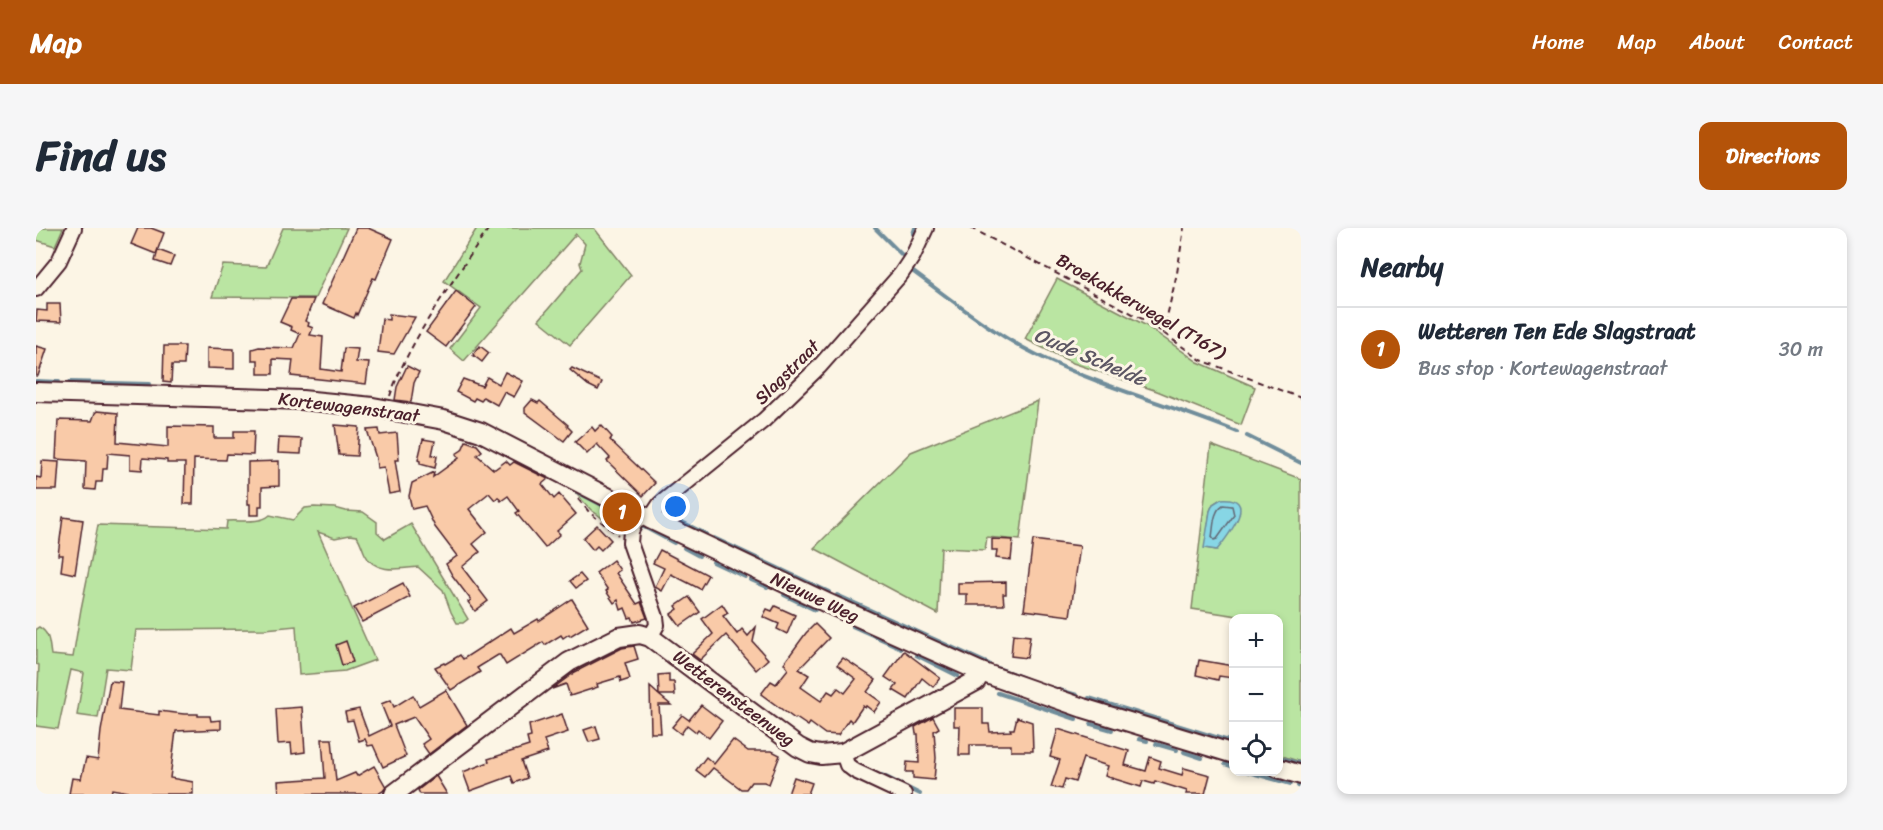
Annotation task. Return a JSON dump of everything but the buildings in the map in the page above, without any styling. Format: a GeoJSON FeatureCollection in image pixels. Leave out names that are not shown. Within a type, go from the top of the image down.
{"type":"FeatureCollection","features":[{"type":"Feature","properties":{"kind":"street"},"geometry":{"type":"LineString","coordinates":[[36,289],[59,261],[74,228]]}},
{"type":"Feature","properties":{"kind":"street","name":"Slagstraat"},"geometry":{"type":"LineString","coordinates":[[645,516],[764,420],[819,367],[901,274],[913,256],[926,228]]}},
{"type":"Feature","properties":{"kind":"street","name":"Kortewagenstraat"},"geometry":{"type":"LineString","coordinates":[[36,392],[273,398],[387,409],[444,420],[482,432],[645,516]]}},
{"type":"Feature","properties":{"kind":"street"},"geometry":{"type":"LineString","coordinates":[[394,794],[569,662],[619,637],[640,634],[650,637],[657,625],[656,616],[631,550],[630,541],[631,531],[645,516]]}},
{"type":"Feature","properties":{"kind":"street","name":"Nieuwe Weg"},"geometry":{"type":"LineString","coordinates":[[645,516],[827,603],[981,672]]}},
{"type":"Feature","properties":{"kind":"street","name":"Wetterensteenweg"},"geometry":{"type":"LineString","coordinates":[[650,637],[798,747],[821,755],[843,753],[976,681],[981,672]]}},
{"type":"Feature","properties":{"kind":"street"},"geometry":{"type":"LineString","coordinates":[[981,672],[1083,708],[1229,753]]}},
{"type":"Feature","properties":{"kind":"street"},"geometry":{"type":"LineString","coordinates":[[843,753],[847,765],[855,771],[904,794]]}},
{"type":"Feature","properties":{"kind":"street"},"geometry":{"type":"LineString","coordinates":[[1283,770],[1301,775]]}},
{"type":"Feature","properties":{"kind":"path"},"geometry":{"type":"LineString","coordinates":[[387,409],[393,388],[410,352],[489,228]]}},
{"type":"Feature","properties":{"kind":"path","name":"Broekakkerwegel (T167)"},"geometry":{"type":"LineString","coordinates":[[971,228],[1148,322],[1201,360],[1301,398]]}},
{"type":"Feature","properties":{"kind":"path"},"geometry":{"type":"LineString","coordinates":[[1163,334],[1177,273],[1184,228]]}},
{"type":"Feature","properties":{"kind":"path"},"geometry":{"type":"LineString","coordinates":[[575,496],[590,513],[597,516],[614,533],[630,541]]}},
{"type":"Feature","properties":{"kind":"green space"},"geometry":{"type":"Polygon","coordinates":[[[36,228],[63,228],[55,246],[36,240],[36,228]]]}},
{"type":"Feature","properties":{"kind":"green space"},"geometry":{"type":"Polygon","coordinates":[[[283,228],[347,228],[315,298],[212,297],[223,265],[266,267],[283,228]]]}},
{"type":"Feature","properties":{"kind":"green space"},"geometry":{"type":"Polygon","coordinates":[[[477,228],[594,228],[631,275],[570,345],[539,320],[582,269],[580,263],[585,244],[576,234],[464,361],[450,349],[481,308],[444,281],[477,228]]]}},
{"type":"Feature","properties":{"kind":"green space"},"geometry":{"type":"Polygon","coordinates":[[[1057,279],[1145,325],[1198,362],[1255,387],[1241,425],[1157,391],[1073,363],[1025,339],[1057,279]]]}},
{"type":"Feature","properties":{"kind":"green space"},"geometry":{"type":"Polygon","coordinates":[[[1038,401],[1020,540],[987,537],[985,550],[941,548],[938,614],[814,548],[911,452],[1038,401]]]}},
{"type":"Feature","properties":{"kind":"green space"},"geometry":{"type":"Polygon","coordinates":[[[1211,445],[1301,479],[1301,762],[1283,756],[1283,614],[1229,615],[1192,609],[1211,445]],[[1221,499],[1213,504],[1210,511],[1205,548],[1216,550],[1231,529],[1221,499]]]}},
{"type":"Feature","properties":{"kind":"green space"},"geometry":{"type":"Polygon","coordinates":[[[569,486],[628,516],[625,520],[616,515],[611,523],[621,529],[617,531],[592,511],[569,486]]]}},
{"type":"Feature","properties":{"kind":"green space"},"geometry":{"type":"Polygon","coordinates":[[[305,508],[363,512],[377,522],[377,532],[385,539],[411,524],[468,619],[463,623],[457,623],[443,590],[418,567],[388,569],[375,565],[365,554],[357,536],[335,538],[318,532],[375,660],[345,671],[299,675],[296,626],[265,629],[136,630],[131,670],[106,668],[98,718],[77,715],[84,673],[71,670],[58,729],[36,726],[39,665],[36,664],[36,629],[39,627],[43,629],[47,635],[51,655],[73,657],[98,525],[226,529],[227,521],[255,521],[270,515],[293,520],[305,508]]]}},
{"type":"Feature","properties":{"kind":"water"},"geometry":{"type":"Polygon","coordinates":[[[1221,499],[1233,500],[1239,504],[1238,518],[1217,550],[1204,548],[1210,511],[1213,504],[1221,499]]]}},
{"type":"Feature","properties":{"kind":"waterway","name":"Oude Schelde"},"geometry":{"type":"LineString","coordinates":[[875,228],[902,255]]}},
{"type":"Feature","properties":{"kind":"waterway"},"geometry":{"type":"LineString","coordinates":[[913,234],[915,228]]}},
{"type":"Feature","properties":{"kind":"waterway","name":"Oude Schelde"},"geometry":{"type":"LineString","coordinates":[[912,271],[988,326],[1037,355],[1086,377],[1237,432]]}},
{"type":"Feature","properties":{"kind":"waterway"},"geometry":{"type":"LineString","coordinates":[[36,381],[59,382]]}},
{"type":"Feature","properties":{"kind":"waterway"},"geometry":{"type":"LineString","coordinates":[[69,382],[149,384]]}},
{"type":"Feature","properties":{"kind":"waterway","name":"Oude Schelde"},"geometry":{"type":"LineString","coordinates":[[1247,436],[1301,463]]}},
{"type":"Feature","properties":{"kind":"waterway"},"geometry":{"type":"LineString","coordinates":[[575,491],[619,514]]}},
{"type":"Feature","properties":{"kind":"waterway"},"geometry":{"type":"LineString","coordinates":[[668,515],[706,534]]}},
{"type":"Feature","properties":{"kind":"waterway"},"geometry":{"type":"LineString","coordinates":[[638,532],[642,526],[674,543]]}},
{"type":"Feature","properties":{"kind":"waterway"},"geometry":{"type":"LineString","coordinates":[[714,538],[829,592]]}},
{"type":"Feature","properties":{"kind":"waterway"},"geometry":{"type":"LineString","coordinates":[[684,548],[699,556]]}},
{"type":"Feature","properties":{"kind":"waterway"},"geometry":{"type":"LineString","coordinates":[[713,562],[745,577]]}},
{"type":"Feature","properties":{"kind":"waterway"},"geometry":{"type":"LineString","coordinates":[[751,580],[767,587]]}},
{"type":"Feature","properties":{"kind":"waterway"},"geometry":{"type":"LineString","coordinates":[[784,595],[815,610]]}},
{"type":"Feature","properties":{"kind":"waterway"},"geometry":{"type":"LineString","coordinates":[[837,595],[989,664]]}},
{"type":"Feature","properties":{"kind":"waterway"},"geometry":{"type":"LineString","coordinates":[[852,626],[901,648]]}},
{"type":"Feature","properties":{"kind":"waterway"},"geometry":{"type":"LineString","coordinates":[[916,655],[958,676]]}},
{"type":"Feature","properties":{"kind":"waterway"},"geometry":{"type":"LineString","coordinates":[[998,668],[1027,679]]}},
{"type":"Feature","properties":{"kind":"waterway"},"geometry":{"type":"LineString","coordinates":[[1049,687],[1077,695]]}},
{"type":"Feature","properties":{"kind":"waterway"},"geometry":{"type":"LineString","coordinates":[[998,693],[1076,719]]}},
{"type":"Feature","properties":{"kind":"waterway"},"geometry":{"type":"LineString","coordinates":[[1089,698],[1229,741]]}},
{"type":"Feature","properties":{"kind":"waterway"},"geometry":{"type":"LineString","coordinates":[[1091,724],[1112,730]]}},
{"type":"Feature","properties":{"kind":"waterway"},"geometry":{"type":"LineString","coordinates":[[1139,739],[1147,741]]}},
{"type":"Feature","properties":{"kind":"waterway"},"geometry":{"type":"LineString","coordinates":[[1156,744],[1177,750]]}},
{"type":"Feature","properties":{"kind":"waterway"},"geometry":{"type":"LineString","coordinates":[[1184,752],[1202,758]]}},
{"type":"Feature","properties":{"kind":"waterway"},"geometry":{"type":"LineString","coordinates":[[1283,759],[1301,764]]}},
{"type":"Feature","properties":{"kind":"waterway"},"geometry":{"type":"LineString","coordinates":[[1225,764],[1229,765]]}},
{"type":"Feature","properties":{"kind":"waterway"},"geometry":{"type":"LineString","coordinates":[[882,775],[920,794]]}},
{"type":"Feature","properties":{"kind":"waterway"},"geometry":{"type":"LineString","coordinates":[[1262,776],[1291,784]]}},
{"type":"Feature","properties":{"kind":"place","name":"Wetteren Ten Ede Slagstraat"},"geometry":{"type":"Point","coordinates":[622,512]}}]}
